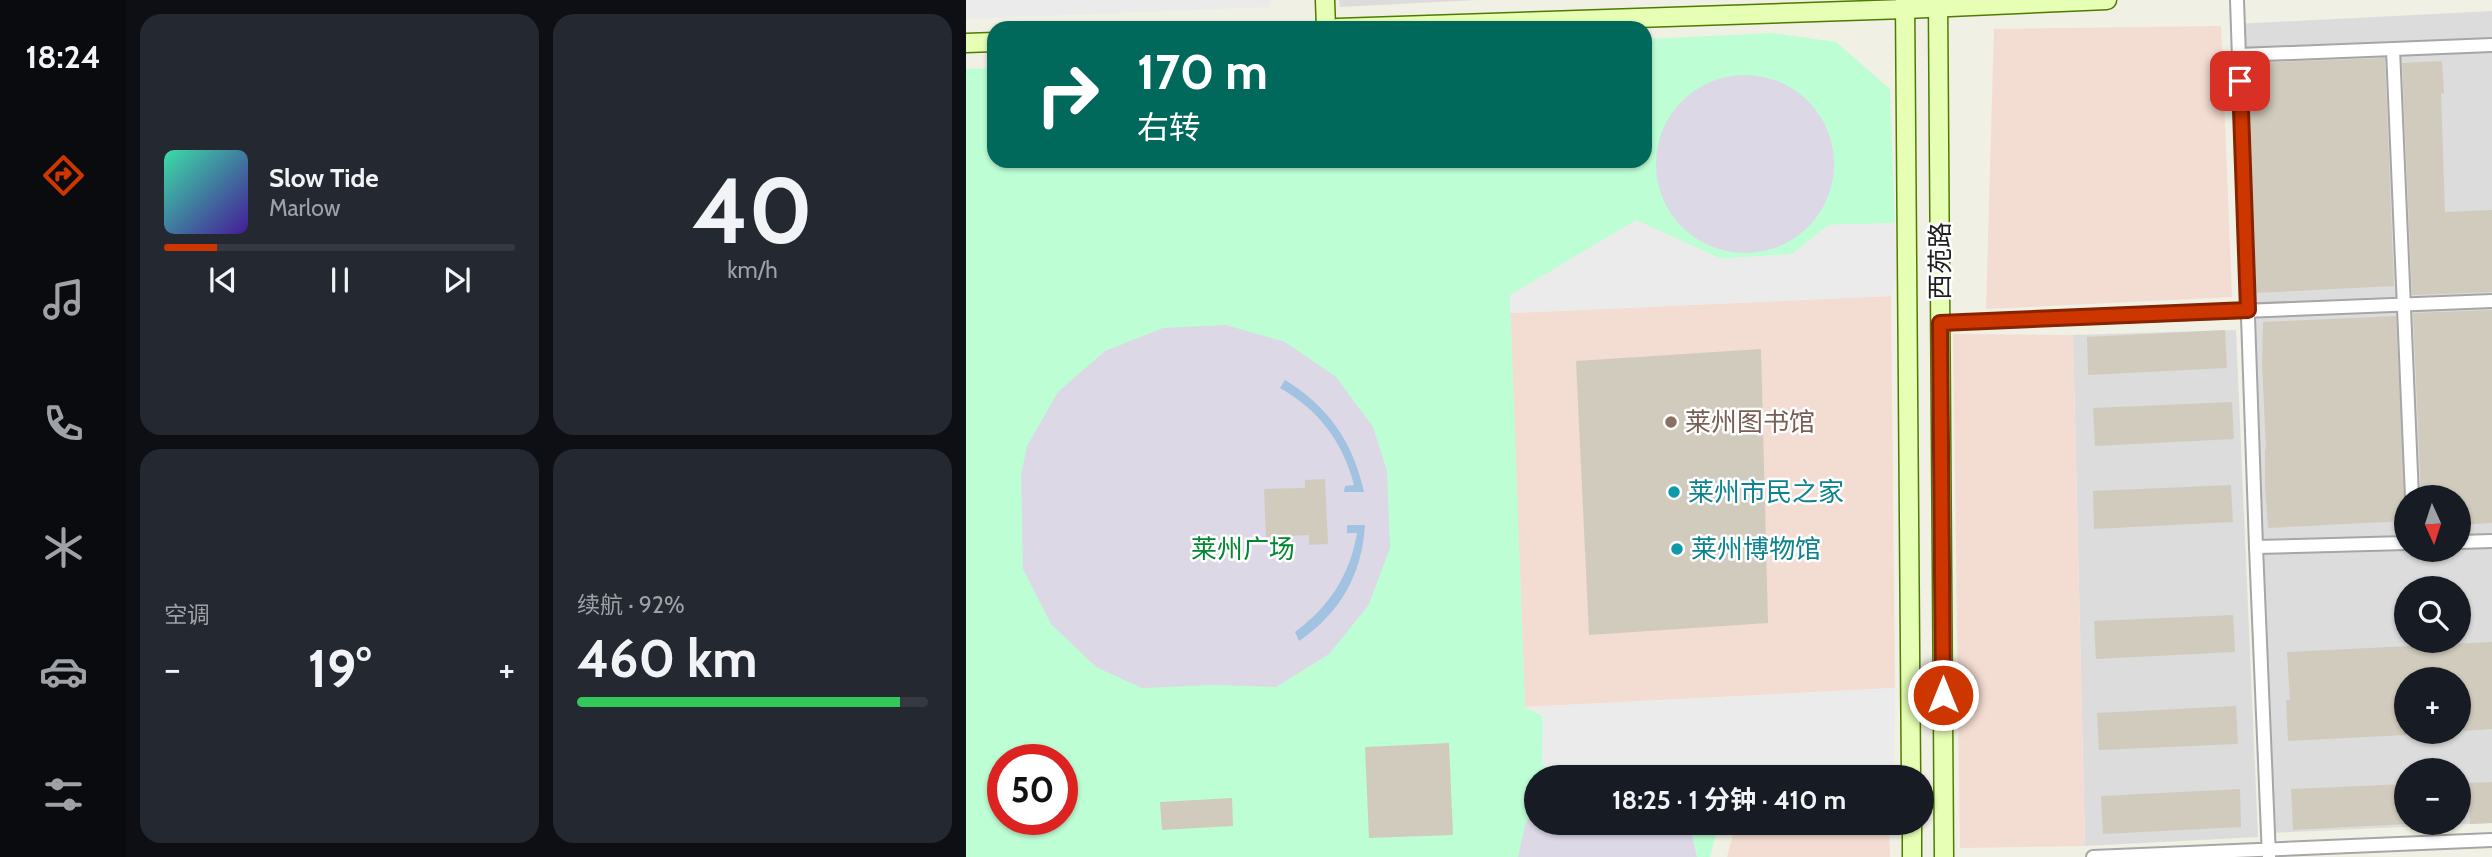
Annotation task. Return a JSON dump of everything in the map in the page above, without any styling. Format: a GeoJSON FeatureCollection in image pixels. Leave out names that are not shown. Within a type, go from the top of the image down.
{"type":"FeatureCollection","features":[{"type":"Feature","properties":{"kind":"main road"},"geometry":{"type":"LineString","coordinates":[[1325,0],[1325,21]]}},
{"type":"Feature","properties":{"kind":"main road"},"geometry":{"type":"LineString","coordinates":[[1510,21],[1905,5],[2107,0]]}},
{"type":"Feature","properties":{"kind":"main road","name":"西苑路"},"geometry":{"type":"LineString","coordinates":[[1938,4],[1944,857]]}},
{"type":"Feature","properties":{"kind":"main road","name":"西苑路"},"geometry":{"type":"LineString","coordinates":[[1905,5],[1911,765]]}},
{"type":"Feature","properties":{"kind":"main road"},"geometry":{"type":"LineString","coordinates":[[966,43],[987,42]]}},
{"type":"Feature","properties":{"kind":"main road"},"geometry":{"type":"LineString","coordinates":[[1912,835],[1912,857]]}},
{"type":"Feature","properties":{"kind":"street"},"geometry":{"type":"LineString","coordinates":[[2237,0],[2268,853]]}},
{"type":"Feature","properties":{"kind":"street"},"geometry":{"type":"LineString","coordinates":[[2239,55],[2492,45]]}},
{"type":"Feature","properties":{"kind":"street"},"geometry":{"type":"LineString","coordinates":[[2393,49],[2411,485]]}},
{"type":"Feature","properties":{"kind":"street"},"geometry":{"type":"LineString","coordinates":[[1940,323],[2492,301]]}},
{"type":"Feature","properties":{"kind":"street"},"geometry":{"type":"LineString","coordinates":[[2471,542],[2492,541]]}},
{"type":"Feature","properties":{"kind":"street"},"geometry":{"type":"LineString","coordinates":[[2256,547],[2394,543]]}},
{"type":"Feature","properties":{"kind":"street"},"geometry":{"type":"LineString","coordinates":[[2093,857],[2268,853],[2492,840]]}},
{"type":"Feature","properties":{"kind":"shaded area"},"geometry":{"type":"Polygon","coordinates":[[[966,0],[1270,0],[1270,7],[966,19],[966,0]]]}},
{"type":"Feature","properties":{"kind":"shaded area"},"geometry":{"type":"Polygon","coordinates":[[[1339,0],[1478,0],[1340,7],[1339,0]]]}},
{"type":"Feature","properties":{"kind":"shaded area"},"geometry":{"type":"Polygon","coordinates":[[[2492,11],[2492,823],[2471,824],[2471,758],[2394,758],[2394,827],[2270,833],[2234,24],[2492,11]]]}},
{"type":"Feature","properties":{"kind":"shaded area"},"geometry":{"type":"Polygon","coordinates":[[[2221,26],[2232,297],[1986,309],[1994,29],[2221,26]]]}},
{"type":"Feature","properties":{"kind":"shaded area"},"geometry":{"type":"Polygon","coordinates":[[[1745,75],[1779,82],[1808,101],[1827,130],[1834,164],[1827,198],[1808,227],[1779,246],[1745,253],[1711,246],[1682,227],[1663,198],[1656,164],[1663,130],[1682,101],[1711,82],[1745,75]]]}},
{"type":"Feature","properties":{"kind":"shaded area"},"geometry":{"type":"Polygon","coordinates":[[[1636,220],[1722,259],[1792,254],[1829,225],[1895,223],[1896,278],[1891,296],[1510,313],[1510,295],[1636,220]]]}},
{"type":"Feature","properties":{"kind":"shaded area"},"geometry":{"type":"Polygon","coordinates":[[[1891,296],[1895,688],[1525,707],[1510,313],[1891,296]]]}},
{"type":"Feature","properties":{"kind":"shaded area"},"geometry":{"type":"Polygon","coordinates":[[[1226,325],[1285,342],[1336,377],[1373,427],[1387,471],[1390,548],[1368,606],[1329,654],[1276,687],[1213,685],[1142,688],[1096,667],[1051,624],[1023,569],[1021,475],[1027,446],[1058,392],[1105,351],[1163,328],[1226,325]]]}},
{"type":"Feature","properties":{"kind":"shaded area"},"geometry":{"type":"Polygon","coordinates":[[[2236,330],[2258,837],[2085,846],[2073,335],[2236,330]]]}},
{"type":"Feature","properties":{"kind":"shaded area"},"geometry":{"type":"Polygon","coordinates":[[[1953,334],[2073,335],[2085,846],[1960,848],[1953,334]]]}},
{"type":"Feature","properties":{"kind":"shaded area"},"geometry":{"type":"Polygon","coordinates":[[[1895,688],[1894,765],[1543,765],[1543,716],[1525,707],[1895,688]]]}},
{"type":"Feature","properties":{"kind":"shaded area"},"geometry":{"type":"Polygon","coordinates":[[[1524,830],[1524,835],[1692,835],[1697,857],[1518,857],[1524,830]]]}},
{"type":"Feature","properties":{"kind":"shaded area"},"geometry":{"type":"Polygon","coordinates":[[[1733,835],[1889,835],[1890,857],[1727,857],[1733,835]]]}},
{"type":"Feature","properties":{"kind":"green space","name":"莱州广场"},"geometry":{"type":"Polygon","coordinates":[[[1772,33],[1836,42],[1890,89],[1895,223],[1829,225],[1792,254],[1715,259],[1510,295],[1525,707],[1543,716],[1543,765],[1524,765],[1524,835],[1716,835],[1710,857],[966,857],[966,69],[987,68],[987,168],[1652,168],[1652,39],[1772,33]]]}},
{"type":"Feature","properties":{"kind":"water"},"geometry":{"type":"Polygon","coordinates":[[[1285,380],[1314,401],[1346,441],[1364,492],[1344,492],[1345,486],[1354,485],[1336,441],[1318,417],[1280,388],[1285,380]]]}},
{"type":"Feature","properties":{"kind":"water"},"geometry":{"type":"Polygon","coordinates":[[[1347,525],[1365,525],[1354,576],[1326,618],[1299,641],[1295,632],[1328,601],[1349,563],[1357,533],[1347,533],[1347,525]]]}},
{"type":"Feature","properties":{"kind":"building"},"geometry":{"type":"Polygon","coordinates":[[[2385,58],[2394,286],[2256,293],[2249,63],[2385,58]]]}},
{"type":"Feature","properties":{"kind":"building"},"geometry":{"type":"Polygon","coordinates":[[[2442,61],[2445,212],[2492,210],[2492,292],[2412,295],[2402,63],[2442,61]]]}},
{"type":"Feature","properties":{"kind":"building"},"geometry":{"type":"Polygon","coordinates":[[[2492,310],[2492,523],[2471,524],[2471,485],[2420,485],[2413,313],[2492,310]]]}},
{"type":"Feature","properties":{"kind":"building"},"geometry":{"type":"Polygon","coordinates":[[[2396,316],[2404,485],[2394,485],[2394,522],[2268,528],[2263,322],[2396,316]]]}},
{"type":"Feature","properties":{"kind":"building"},"geometry":{"type":"Polygon","coordinates":[[[2225,330],[2227,368],[2088,375],[2087,337],[2225,330]]]}},
{"type":"Feature","properties":{"kind":"building","name":"莱州市民之家"},"geometry":{"type":"Polygon","coordinates":[[[1761,349],[1768,623],[1589,635],[1576,361],[1761,349]]]}},
{"type":"Feature","properties":{"kind":"building"},"geometry":{"type":"Polygon","coordinates":[[[2232,402],[2234,439],[2095,446],[2093,408],[2232,402]]]}},
{"type":"Feature","properties":{"kind":"building"},"geometry":{"type":"Polygon","coordinates":[[[1325,479],[1328,544],[1309,545],[1309,535],[1266,537],[1264,489],[1305,488],[1305,480],[1325,479]]]}},
{"type":"Feature","properties":{"kind":"building"},"geometry":{"type":"Polygon","coordinates":[[[2231,485],[2233,522],[2094,529],[2093,491],[2231,485]]]}},
{"type":"Feature","properties":{"kind":"building"},"geometry":{"type":"Polygon","coordinates":[[[2233,615],[2235,652],[2096,659],[2094,621],[2233,615]]]}},
{"type":"Feature","properties":{"kind":"building"},"geometry":{"type":"Polygon","coordinates":[[[2492,642],[2492,729],[2471,730],[2471,667],[2394,667],[2394,736],[2288,741],[2286,700],[2290,700],[2287,652],[2394,647],[2394,653],[2471,653],[2471,643],[2492,642]]]}},
{"type":"Feature","properties":{"kind":"building"},"geometry":{"type":"Polygon","coordinates":[[[2236,706],[2238,744],[2099,750],[2097,713],[2236,706]]]}},
{"type":"Feature","properties":{"kind":"building"},"geometry":{"type":"Polygon","coordinates":[[[1449,743],[1453,835],[1369,838],[1365,747],[1449,743]]]}},
{"type":"Feature","properties":{"kind":"building"},"geometry":{"type":"Polygon","coordinates":[[[2492,782],[2492,823],[2471,824],[2471,783],[2492,782]]]}},
{"type":"Feature","properties":{"kind":"building"},"geometry":{"type":"Polygon","coordinates":[[[2394,785],[2394,825],[2293,830],[2291,789],[2394,785]]]}},
{"type":"Feature","properties":{"kind":"building"},"geometry":{"type":"Polygon","coordinates":[[[2240,789],[2241,827],[2103,834],[2101,796],[2240,789]]]}},
{"type":"Feature","properties":{"kind":"building"},"geometry":{"type":"Polygon","coordinates":[[[1232,798],[1233,826],[1162,830],[1160,802],[1232,798]]]}},
{"type":"Feature","properties":{"kind":"place","name":"莱州图书馆"},"geometry":{"type":"Point","coordinates":[1671,422]}},
{"type":"Feature","properties":{"kind":"place","name":"莱州市民之家"},"geometry":{"type":"Point","coordinates":[1674,492]}},
{"type":"Feature","properties":{"kind":"place","name":"莱州博物馆"},"geometry":{"type":"Point","coordinates":[1677,549]}},
{"type":"Feature","properties":{"kind":"route"},"geometry":{"type":"LineString","coordinates":[[1943,695],[1940,323],[2248,310],[2240,81]]}}]}
